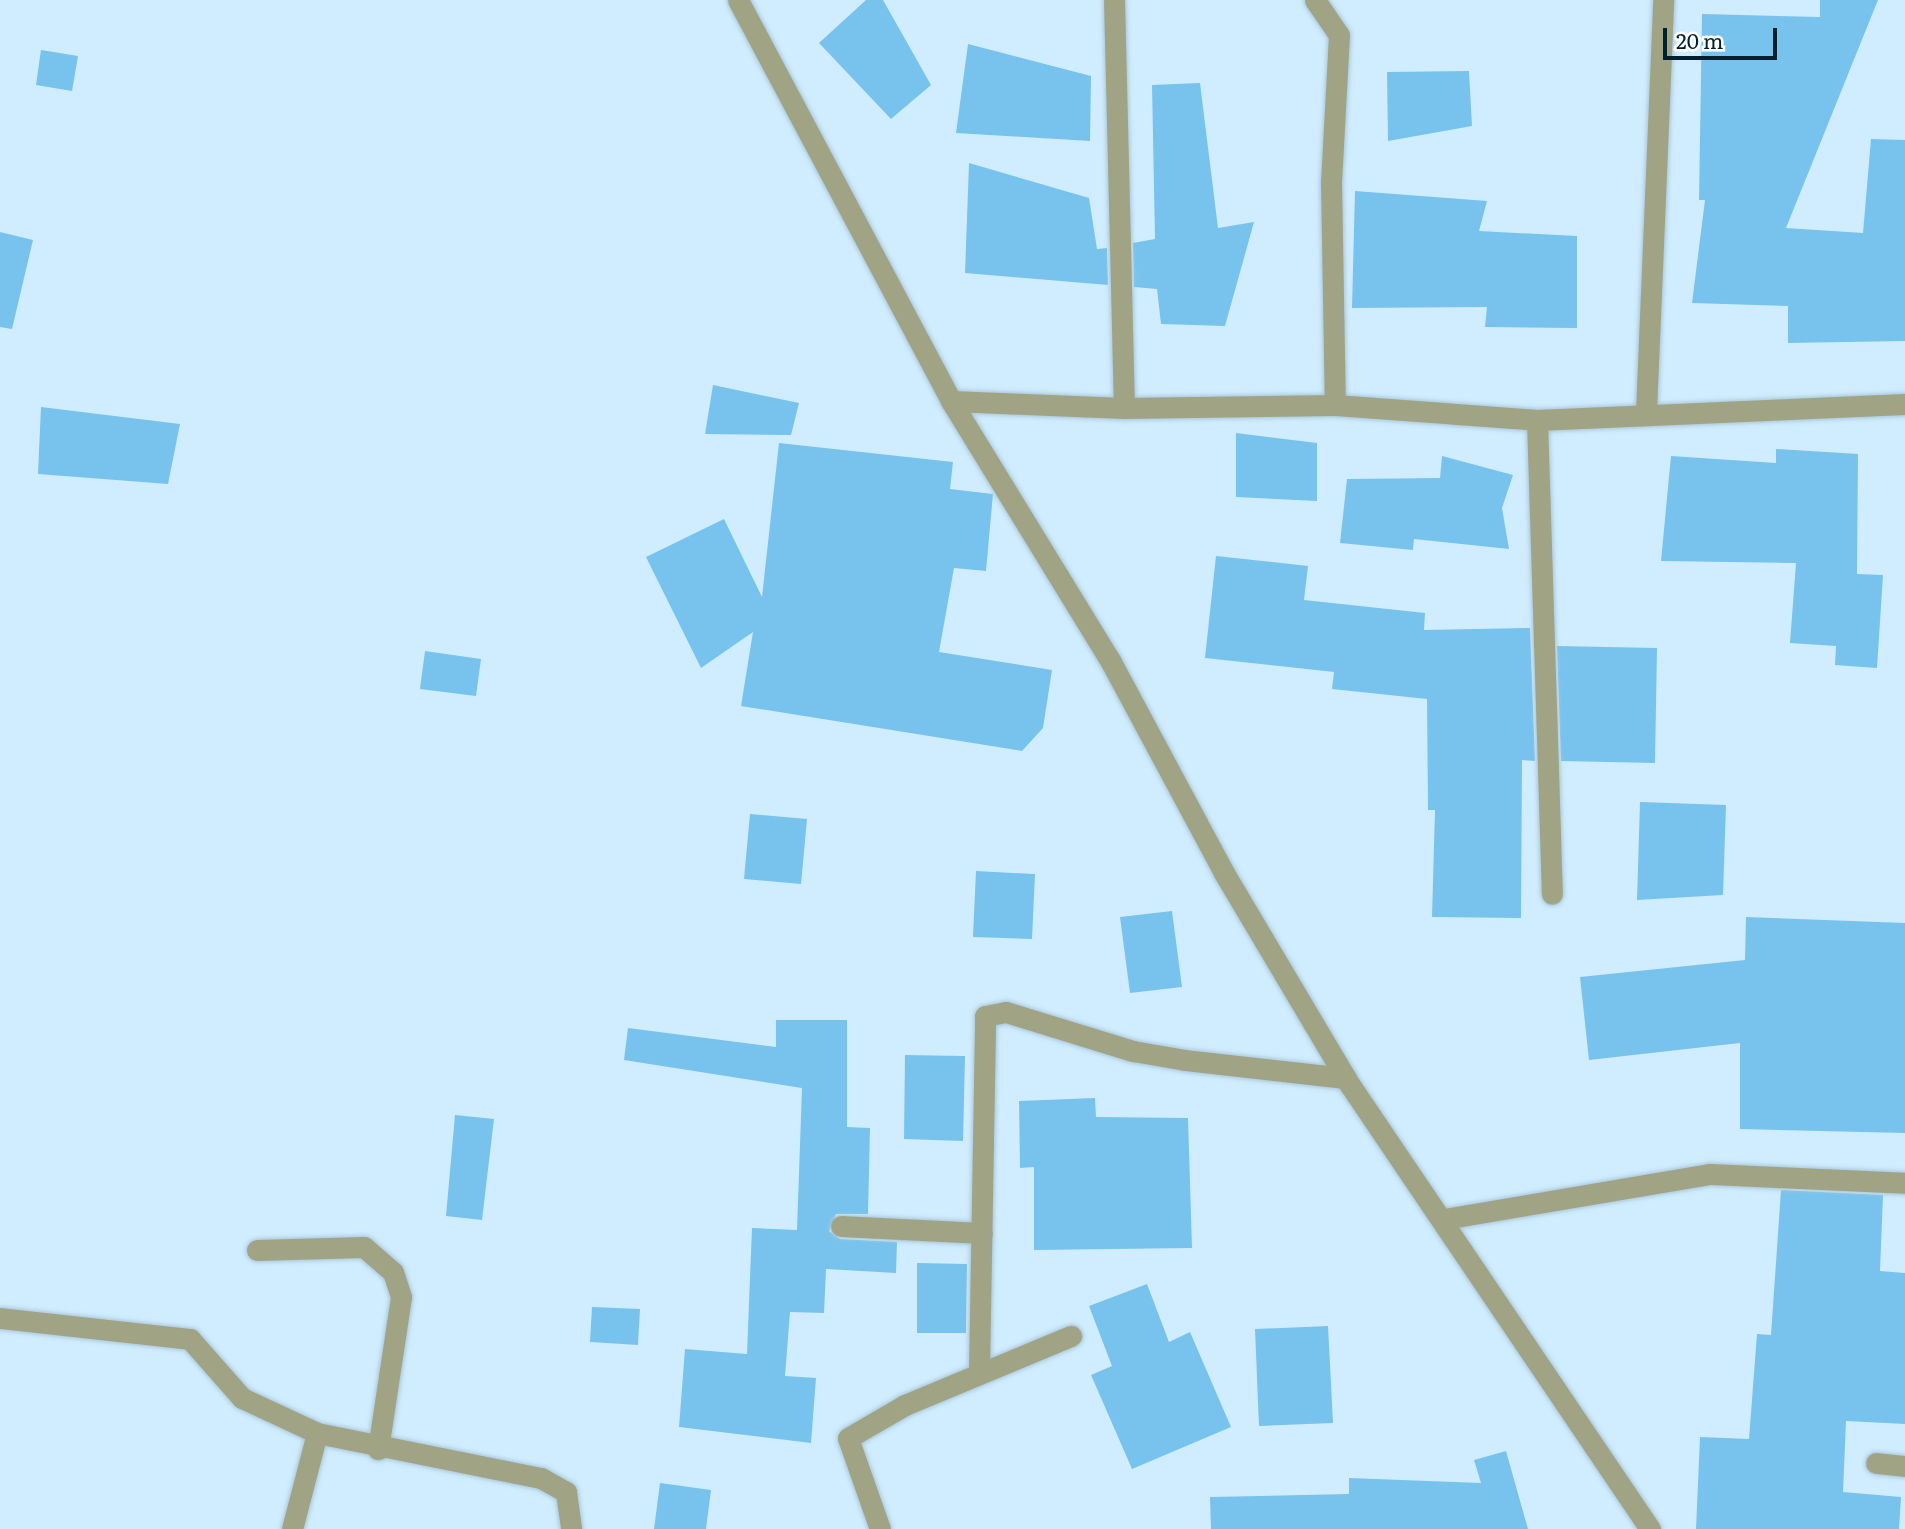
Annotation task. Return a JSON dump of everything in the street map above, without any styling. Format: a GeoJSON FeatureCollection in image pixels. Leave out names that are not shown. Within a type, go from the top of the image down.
{"type":"FeatureCollection","features":[{"type":"Feature","properties":{"kind":"street"},"geometry":{"type":"LineString","coordinates":[[738,0],[951,401],[1111,662],[1224,873],[1346,1078],[1444,1219],[1650,1529]]}},
{"type":"Feature","properties":{"kind":"street"},"geometry":{"type":"LineString","coordinates":[[1114,0],[1124,408]]}},
{"type":"Feature","properties":{"kind":"street"},"geometry":{"type":"LineString","coordinates":[[1315,0],[1339,35],[1331,182],[1335,405]]}},
{"type":"Feature","properties":{"kind":"street"},"geometry":{"type":"LineString","coordinates":[[1646,412],[1663,0]]}},
{"type":"Feature","properties":{"kind":"street"},"geometry":{"type":"LineString","coordinates":[[951,401],[1124,408],[1335,405],[1537,421],[1646,412],[1905,404]]}},
{"type":"Feature","properties":{"kind":"street"},"geometry":{"type":"LineString","coordinates":[[1537,421],[1552,894]]}},
{"type":"Feature","properties":{"kind":"street"},"geometry":{"type":"LineString","coordinates":[[979,1371],[982,1233],[981,1022],[995,1010],[1133,1051],[1346,1078]]}},
{"type":"Feature","properties":{"kind":"street"},"geometry":{"type":"LineString","coordinates":[[1444,1219],[1710,1174],[1905,1183]]}},
{"type":"Feature","properties":{"kind":"street"},"geometry":{"type":"LineString","coordinates":[[841,1226],[982,1233]]}},
{"type":"Feature","properties":{"kind":"street"},"geometry":{"type":"LineString","coordinates":[[257,1250],[364,1247],[393,1272],[401,1297],[378,1449]]}},
{"type":"Feature","properties":{"kind":"street"},"geometry":{"type":"LineString","coordinates":[[0,1318],[190,1339],[242,1398],[317,1433],[378,1449],[541,1478],[566,1492],[571,1529]]}},
{"type":"Feature","properties":{"kind":"street"},"geometry":{"type":"LineString","coordinates":[[880,1529],[848,1438],[979,1371],[1071,1336]]}},
{"type":"Feature","properties":{"kind":"street"},"geometry":{"type":"LineString","coordinates":[[292,1529],[317,1433]]}},
{"type":"Feature","properties":{"kind":"street"},"geometry":{"type":"LineString","coordinates":[[1876,1463],[1905,1466]]}},
{"type":"Feature","properties":{"kind":"building"},"geometry":{"type":"Polygon","coordinates":[[[866,0],[883,0],[931,85],[891,119],[819,43],[866,0]]]}},
{"type":"Feature","properties":{"kind":"building"},"geometry":{"type":"Polygon","coordinates":[[[1820,0],[1878,0],[1786,228],[1863,233],[1871,139],[1905,140],[1905,341],[1788,343],[1788,306],[1692,303],[1705,200],[1699,200],[1702,14],[1820,17],[1820,0]]]}},
{"type":"Feature","properties":{"kind":"building"},"geometry":{"type":"Polygon","coordinates":[[[968,44],[1091,76],[1090,141],[956,133],[968,44]]]}},
{"type":"Feature","properties":{"kind":"building"},"geometry":{"type":"Polygon","coordinates":[[[41,50],[78,56],[72,91],[36,85],[41,50]]]}},
{"type":"Feature","properties":{"kind":"building"},"geometry":{"type":"Polygon","coordinates":[[[1469,71],[1472,126],[1388,141],[1387,72],[1469,71]]]}},
{"type":"Feature","properties":{"kind":"building"},"geometry":{"type":"Polygon","coordinates":[[[1200,83],[1218,228],[1254,222],[1225,326],[1161,324],[1157,289],[1134,287],[1133,243],[1155,239],[1152,85],[1200,83]]]}},
{"type":"Feature","properties":{"kind":"building"},"geometry":{"type":"Polygon","coordinates":[[[969,163],[1089,198],[1097,249],[1107,248],[1108,285],[965,273],[969,163]]]}},
{"type":"Feature","properties":{"kind":"building"},"geometry":{"type":"Polygon","coordinates":[[[1355,191],[1487,201],[1479,231],[1577,236],[1577,328],[1485,327],[1487,307],[1352,308],[1355,191]]]}},
{"type":"Feature","properties":{"kind":"building"},"geometry":{"type":"Polygon","coordinates":[[[0,232],[33,240],[12,329],[0,327],[0,232]]]}},
{"type":"Feature","properties":{"kind":"building"},"geometry":{"type":"Polygon","coordinates":[[[713,385],[799,403],[791,435],[705,434],[713,385]]]}},
{"type":"Feature","properties":{"kind":"building"},"geometry":{"type":"Polygon","coordinates":[[[41,407],[180,424],[168,484],[38,474],[41,407]]]}},
{"type":"Feature","properties":{"kind":"building"},"geometry":{"type":"Polygon","coordinates":[[[1236,433],[1317,443],[1317,501],[1236,497],[1236,433]]]}},
{"type":"Feature","properties":{"kind":"building"},"geometry":{"type":"Polygon","coordinates":[[[779,443],[953,462],[950,489],[993,494],[986,571],[954,568],[939,652],[1052,670],[1043,728],[1022,751],[741,706],[753,632],[701,668],[646,557],[724,519],[762,597],[779,443]]]}},
{"type":"Feature","properties":{"kind":"building"},"geometry":{"type":"Polygon","coordinates":[[[1776,449],[1858,454],[1857,574],[1883,575],[1877,668],[1835,665],[1836,646],[1790,643],[1796,563],[1661,561],[1671,456],[1776,463],[1776,449]]]}},
{"type":"Feature","properties":{"kind":"building"},"geometry":{"type":"Polygon","coordinates":[[[1442,456],[1513,475],[1502,508],[1509,549],[1414,539],[1413,550],[1340,543],[1347,479],[1440,478],[1442,456]]]}},
{"type":"Feature","properties":{"kind":"building"},"geometry":{"type":"Polygon","coordinates":[[[1216,556],[1308,566],[1304,600],[1425,613],[1424,630],[1530,628],[1535,761],[1522,760],[1521,918],[1432,917],[1435,810],[1428,810],[1427,699],[1332,689],[1334,672],[1205,658],[1216,556]]]}},
{"type":"Feature","properties":{"kind":"building"},"geometry":{"type":"Polygon","coordinates":[[[1557,646],[1657,648],[1655,763],[1561,761],[1557,646]]]}},
{"type":"Feature","properties":{"kind":"building"},"geometry":{"type":"Polygon","coordinates":[[[425,651],[481,659],[476,696],[420,689],[425,651]]]}},
{"type":"Feature","properties":{"kind":"building"},"geometry":{"type":"Polygon","coordinates":[[[1640,802],[1726,805],[1723,895],[1637,900],[1640,802]]]}},
{"type":"Feature","properties":{"kind":"building"},"geometry":{"type":"Polygon","coordinates":[[[750,814],[807,819],[801,884],[744,879],[750,814]]]}},
{"type":"Feature","properties":{"kind":"building"},"geometry":{"type":"Polygon","coordinates":[[[976,871],[1035,874],[1032,939],[973,937],[976,871]]]}},
{"type":"Feature","properties":{"kind":"building"},"geometry":{"type":"Polygon","coordinates":[[[1172,911],[1182,987],[1130,993],[1120,917],[1172,911]]]}},
{"type":"Feature","properties":{"kind":"building"},"geometry":{"type":"Polygon","coordinates":[[[1746,917],[1905,923],[1905,1133],[1740,1129],[1740,1043],[1589,1060],[1580,977],[1745,960],[1746,917]]]}},
{"type":"Feature","properties":{"kind":"building"},"geometry":{"type":"Polygon","coordinates":[[[776,1020],[847,1020],[847,1127],[870,1128],[868,1214],[836,1214],[829,1231],[840,1239],[897,1242],[896,1273],[826,1269],[824,1313],[790,1312],[785,1376],[816,1378],[811,1443],[679,1427],[685,1349],[747,1354],[752,1228],[797,1230],[802,1088],[624,1060],[628,1028],[776,1047],[776,1020]]]}},
{"type":"Feature","properties":{"kind":"building"},"geometry":{"type":"Polygon","coordinates":[[[905,1055],[965,1056],[963,1141],[904,1139],[905,1055]]]}},
{"type":"Feature","properties":{"kind":"building"},"geometry":{"type":"Polygon","coordinates":[[[1095,1098],[1096,1117],[1188,1118],[1192,1248],[1034,1250],[1034,1167],[1020,1168],[1019,1101],[1095,1098]]]}},
{"type":"Feature","properties":{"kind":"building"},"geometry":{"type":"Polygon","coordinates":[[[455,1115],[494,1119],[482,1220],[446,1216],[455,1115]]]}},
{"type":"Feature","properties":{"kind":"building"},"geometry":{"type":"Polygon","coordinates":[[[1781,1190],[1883,1195],[1880,1271],[1905,1273],[1905,1424],[1846,1421],[1843,1492],[1901,1497],[1899,1529],[1696,1529],[1700,1437],[1749,1439],[1757,1334],[1771,1335],[1781,1190]]]}},
{"type":"Feature","properties":{"kind":"building"},"geometry":{"type":"Polygon","coordinates":[[[917,1263],[967,1264],[966,1333],[917,1333],[917,1263]]]}},
{"type":"Feature","properties":{"kind":"building"},"geometry":{"type":"Polygon","coordinates":[[[1147,1284],[1169,1342],[1190,1332],[1231,1427],[1132,1469],[1091,1375],[1112,1366],[1089,1306],[1147,1284]]]}},
{"type":"Feature","properties":{"kind":"building"},"geometry":{"type":"Polygon","coordinates":[[[592,1307],[640,1309],[638,1345],[590,1342],[592,1307]]]}},
{"type":"Feature","properties":{"kind":"building"},"geometry":{"type":"Polygon","coordinates":[[[1328,1326],[1333,1423],[1259,1426],[1255,1329],[1328,1326]]]}},
{"type":"Feature","properties":{"kind":"building"},"geometry":{"type":"Polygon","coordinates":[[[1506,1451],[1528,1529],[1211,1529],[1210,1497],[1349,1494],[1349,1478],[1481,1483],[1474,1460],[1506,1451]]]}},
{"type":"Feature","properties":{"kind":"building"},"geometry":{"type":"Polygon","coordinates":[[[660,1483],[711,1490],[706,1529],[654,1529],[660,1483]]]}}]}
